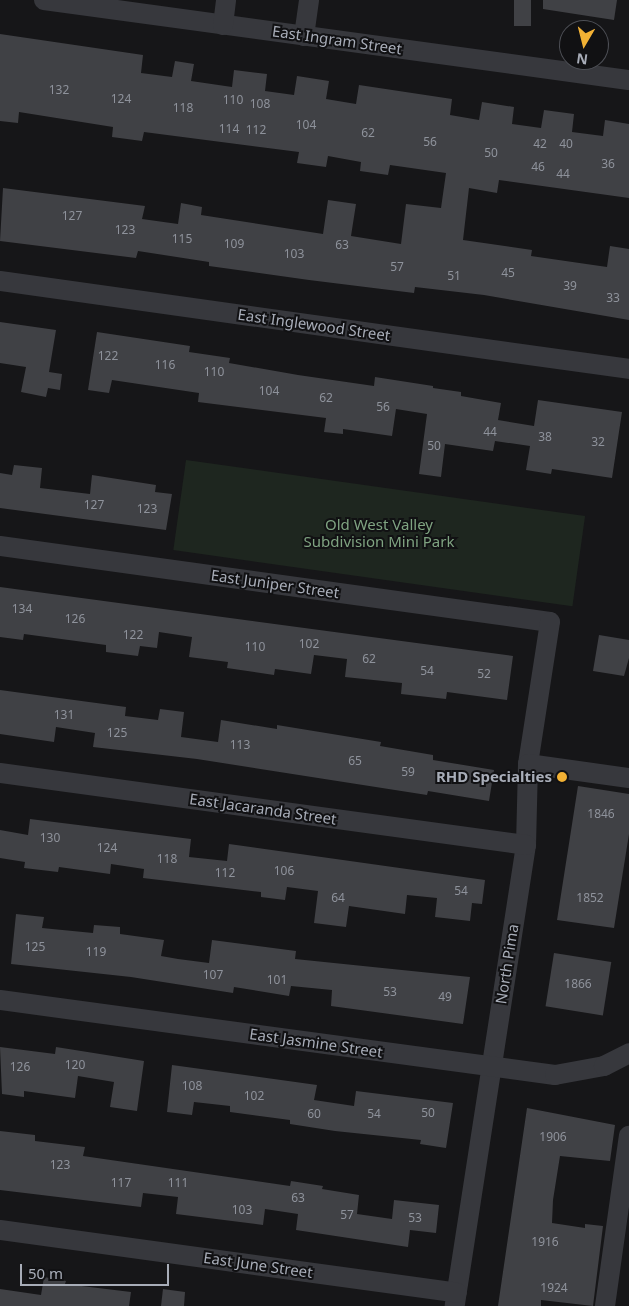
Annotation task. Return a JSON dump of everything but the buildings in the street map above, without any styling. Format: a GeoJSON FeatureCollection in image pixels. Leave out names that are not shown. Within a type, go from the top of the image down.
{"type":"FeatureCollection","features":[{"type":"Feature","properties":{"kind":"street","name":"East Ingram Street"},"geometry":{"type":"LineString","coordinates":[[44,0],[629,80]]}},
{"type":"Feature","properties":{"kind":"street"},"geometry":{"type":"LineString","coordinates":[[223,25],[226,0]]}},
{"type":"Feature","properties":{"kind":"street"},"geometry":{"type":"LineString","coordinates":[[304,36],[309,0]]}},
{"type":"Feature","properties":{"kind":"street","name":"East Inglewood Street"},"geometry":{"type":"LineString","coordinates":[[0,281],[629,369]]}},
{"type":"Feature","properties":{"kind":"street","name":"East Juniper Street"},"geometry":{"type":"LineString","coordinates":[[0,546],[550,622]]}},
{"type":"Feature","properties":{"kind":"street","name":"North Pima"},"geometry":{"type":"LineString","coordinates":[[456,1299],[526,845],[528,764],[550,622]]}},
{"type":"Feature","properties":{"kind":"street"},"geometry":{"type":"LineString","coordinates":[[528,764],[629,778]]}},
{"type":"Feature","properties":{"kind":"street","name":"East Jacaranda Street"},"geometry":{"type":"LineString","coordinates":[[0,773],[526,845]]}},
{"type":"Feature","properties":{"kind":"street","name":"East Jasmine Street"},"geometry":{"type":"LineString","coordinates":[[0,1000],[555,1075],[604,1066],[629,1053]]}},
{"type":"Feature","properties":{"kind":"street"},"geometry":{"type":"LineString","coordinates":[[605,1306],[629,1136]]}},
{"type":"Feature","properties":{"kind":"street","name":"East June Street"},"geometry":{"type":"LineString","coordinates":[[0,1230],[456,1299]]}},
{"type":"Feature","properties":{"kind":"green space","name":"Old West Valley Subdivision Mini Park"},"geometry":{"type":"Polygon","coordinates":[[[186,460],[585,516],[572,606],[173,550],[186,460]]]}},
{"type":"Feature","properties":{"kind":"place","name":"RHD Specialties"},"geometry":{"type":"Point","coordinates":[562,777]}}]}
